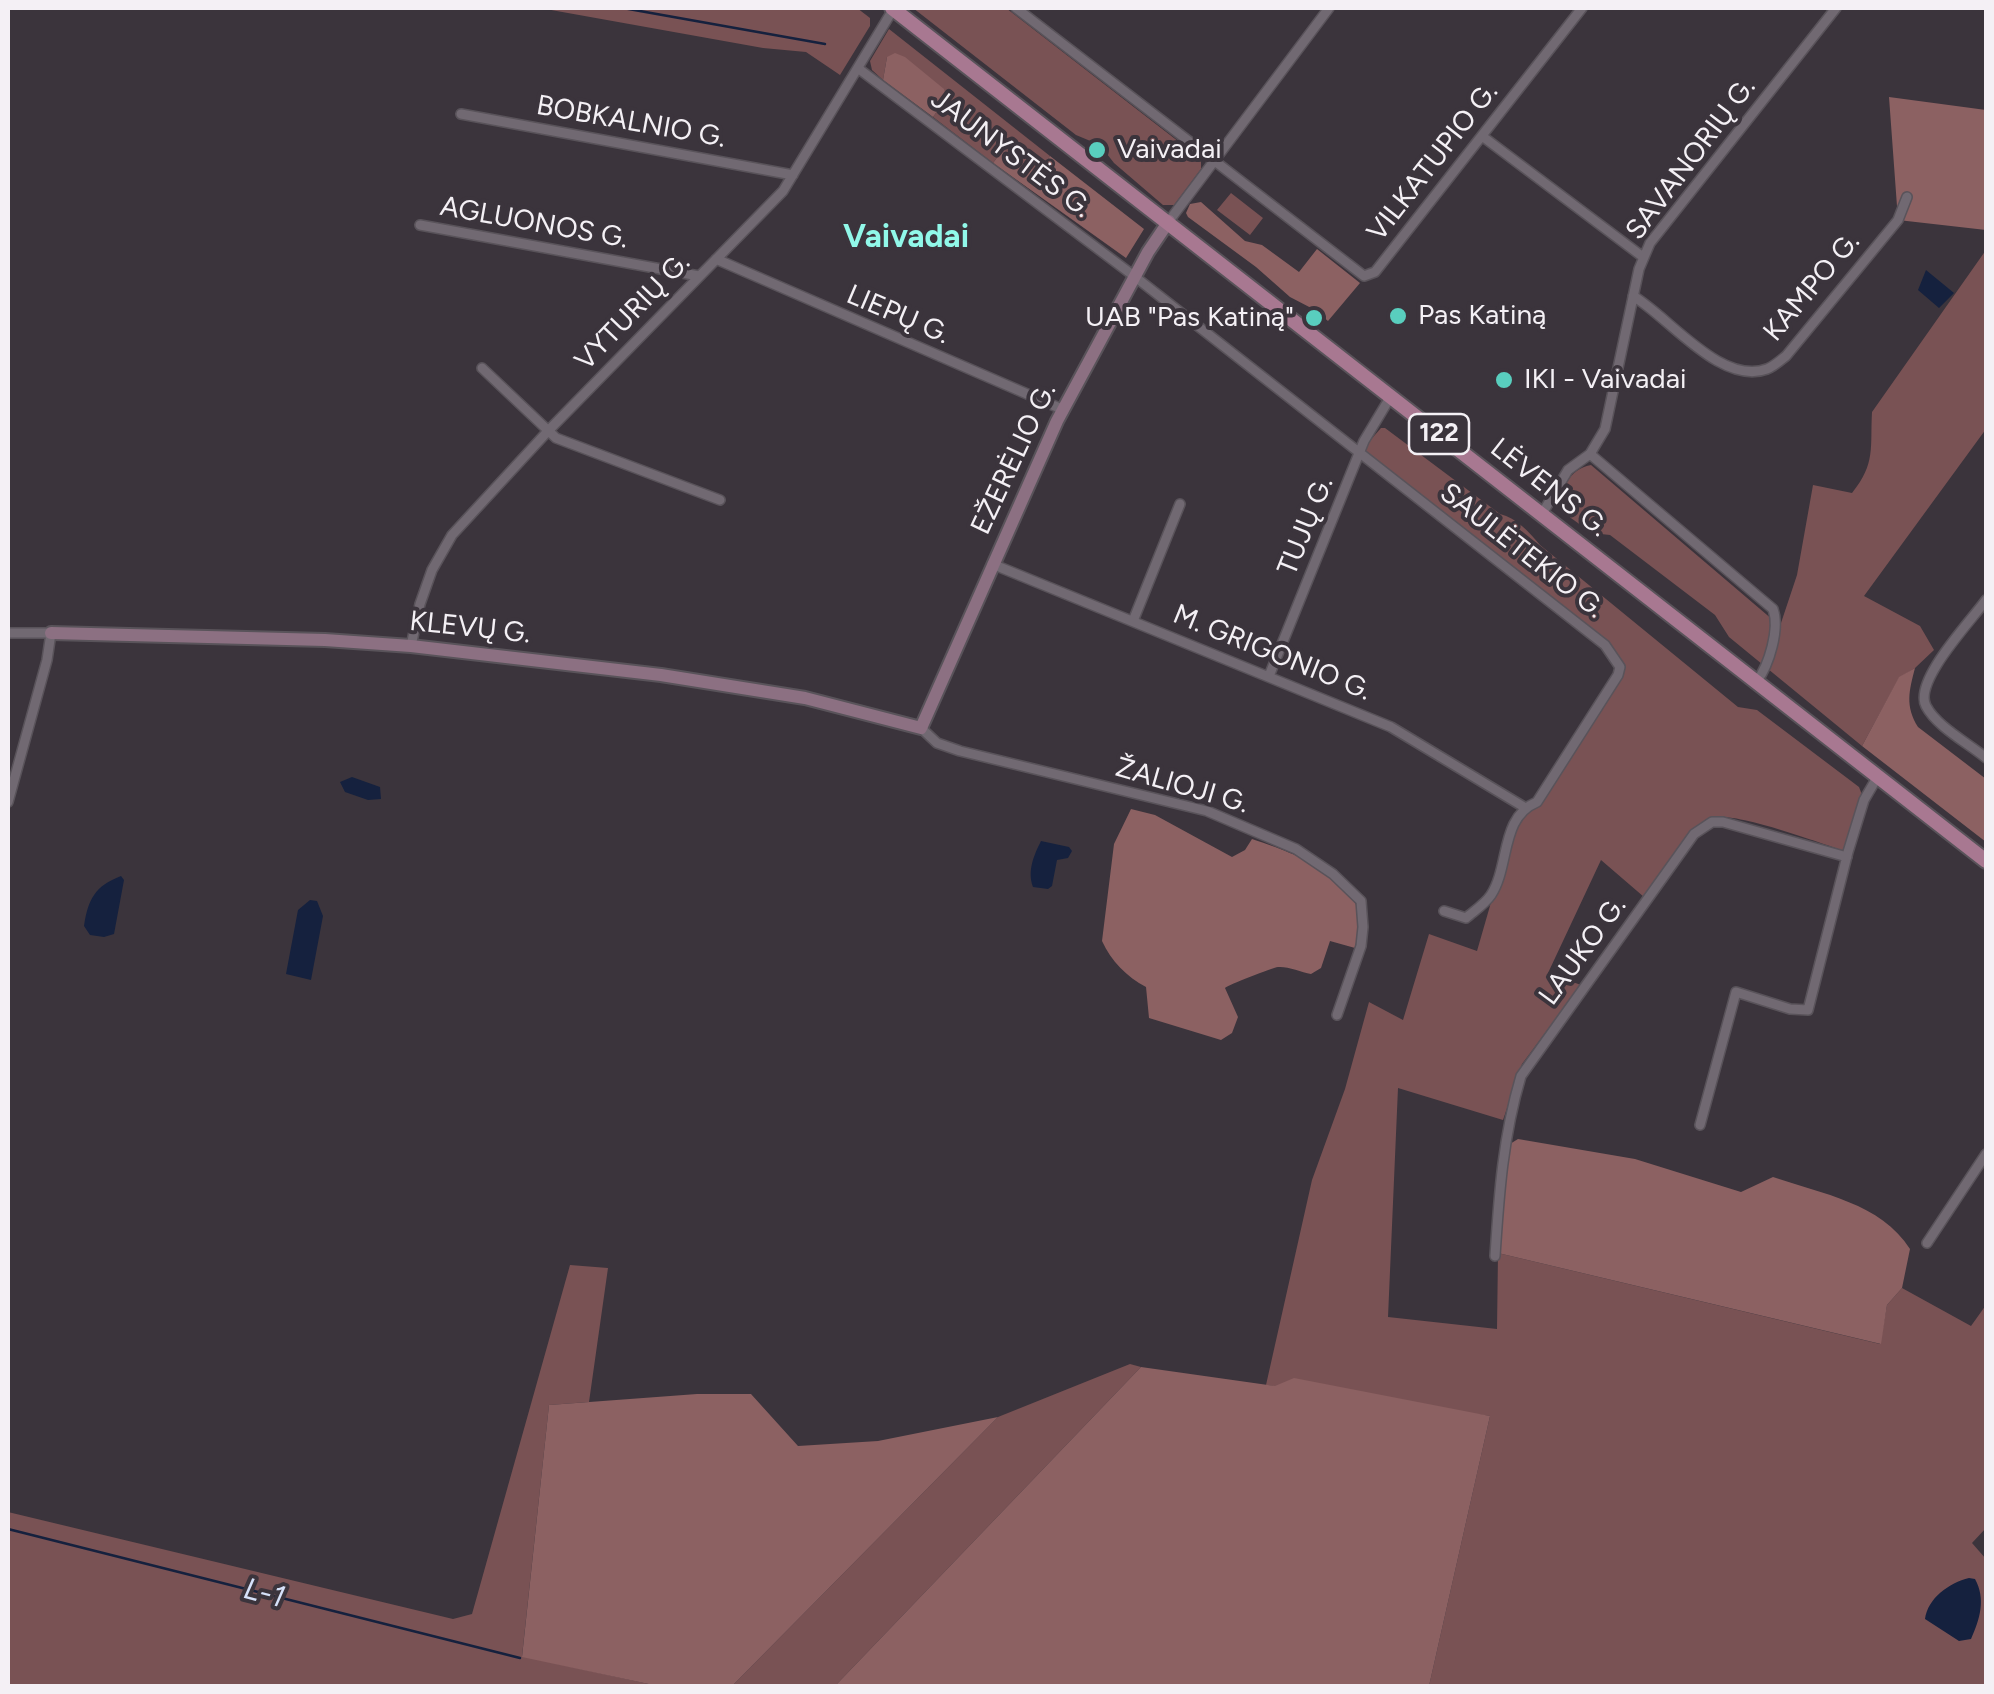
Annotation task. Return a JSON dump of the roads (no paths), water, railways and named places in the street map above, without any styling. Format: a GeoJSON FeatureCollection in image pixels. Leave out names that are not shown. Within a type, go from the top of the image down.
{"type":"FeatureCollection","features":[{"type":"Feature","properties":{"kind":"main road","name":"LĖVENS G."},"geometry":{"type":"LineString","coordinates":[[893,8],[1986,860]]}},
{"type":"Feature","properties":{"kind":"main road","name":"EŽERĖLIO G."},"geometry":{"type":"LineString","coordinates":[[920,728],[1064,410],[1134,276],[1168,221]]}},
{"type":"Feature","properties":{"kind":"main road","name":"KLEVŲ G."},"geometry":{"type":"LineString","coordinates":[[52,634],[325,640],[411,646],[661,675],[805,698],[920,728]]}},
{"type":"Feature","properties":{"kind":"street","name":"VYTURIŲ G."},"geometry":{"type":"LineString","coordinates":[[411,646],[420,604],[446,544],[548,430],[783,191],[893,8]]}},
{"type":"Feature","properties":{"kind":"street","name":"VILKATUPIO G."},"geometry":{"type":"LineString","coordinates":[[1016,8],[1349,267],[1368,276],[1582,8]]}},
{"type":"Feature","properties":{"kind":"street"},"geometry":{"type":"LineString","coordinates":[[1168,221],[1329,8]]}},
{"type":"Feature","properties":{"kind":"street","name":"SAVANORIŲ G."},"geometry":{"type":"LineString","coordinates":[[1590,454],[1600,443],[1604,429],[1633,296],[1650,243],[1836,8]]}},
{"type":"Feature","properties":{"kind":"street","name":"JAUNYSTĖS G."},"geometry":{"type":"LineString","coordinates":[[859,69],[1134,276]]}},
{"type":"Feature","properties":{"kind":"street","name":"BOBKALNIO G."},"geometry":{"type":"LineString","coordinates":[[461,114],[793,175]]}},
{"type":"Feature","properties":{"kind":"street"},"geometry":{"type":"LineString","coordinates":[[1482,136],[1643,257]]}},
{"type":"Feature","properties":{"kind":"street","name":"KAMPO G."},"geometry":{"type":"LineString","coordinates":[[1633,296],[1720,364],[1745,372],[1768,369],[1786,356],[1898,220],[1908,198]]}},
{"type":"Feature","properties":{"kind":"street","name":"AGLUONOS G."},"geometry":{"type":"LineString","coordinates":[[420,225],[699,276]]}},
{"type":"Feature","properties":{"kind":"street","name":"LIEPŲ G."},"geometry":{"type":"LineString","coordinates":[[716,259],[1064,410]]}},
{"type":"Feature","properties":{"kind":"street","name":"SAULĖTEKIO G."},"geometry":{"type":"LineString","coordinates":[[1134,276],[1605,646],[1616,659],[1618,675],[1537,802],[1524,807],[1513,826],[1491,895],[1466,918],[1444,911]]}},
{"type":"Feature","properties":{"kind":"street"},"geometry":{"type":"LineString","coordinates":[[482,368],[556,438],[720,500]]}},
{"type":"Feature","properties":{"kind":"street","name":"TUJŲ G."},"geometry":{"type":"LineString","coordinates":[[1270,676],[1360,452],[1391,396]]}},
{"type":"Feature","properties":{"kind":"street"},"geometry":{"type":"LineString","coordinates":[[1542,514],[1568,470],[1590,454],[1773,609],[1776,624],[1765,668],[1757,682]]}},
{"type":"Feature","properties":{"kind":"street"},"geometry":{"type":"LineString","coordinates":[[1133,621],[1180,504]]}},
{"type":"Feature","properties":{"kind":"street","name":"M. GRIGONIO G."},"geometry":{"type":"LineString","coordinates":[[992,564],[1391,727],[1524,807]]}},
{"type":"Feature","properties":{"kind":"street"},"geometry":{"type":"LineString","coordinates":[[1986,600],[1929,675],[1923,692],[1928,710],[1986,758]]}},
{"type":"Feature","properties":{"kind":"street","name":"KLEVŲ G."},"geometry":{"type":"LineString","coordinates":[[8,633],[52,634]]}},
{"type":"Feature","properties":{"kind":"street"},"geometry":{"type":"LineString","coordinates":[[8,802],[52,634]]}},
{"type":"Feature","properties":{"kind":"street","name":"ŽALIOJI G."},"geometry":{"type":"LineString","coordinates":[[920,728],[937,743],[960,751],[1225,817],[1296,849],[1333,874],[1361,901],[1364,926],[1337,1015]]}},
{"type":"Feature","properties":{"kind":"street"},"geometry":{"type":"LineString","coordinates":[[1700,1125],[1736,992],[1790,1009],[1808,1010],[1864,800],[1878,776]]}},
{"type":"Feature","properties":{"kind":"street","name":"LAUKO G."},"geometry":{"type":"LineString","coordinates":[[1495,1256],[1504,1141],[1521,1076],[1694,834],[1712,822],[1723,822],[1847,858]]}},
{"type":"Feature","properties":{"kind":"street"},"geometry":{"type":"LineString","coordinates":[[1927,1243],[1986,1154]]}},
{"type":"Feature","properties":{"kind":"water"},"geometry":{"type":"Polygon","coordinates":[[[1926,270],[1954,293],[1939,308],[1918,290],[1926,270]]]}},
{"type":"Feature","properties":{"kind":"water"},"geometry":{"type":"Polygon","coordinates":[[[352,777],[380,787],[381,799],[368,800],[345,792],[340,782],[352,777]]]}},
{"type":"Feature","properties":{"kind":"water"},"geometry":{"type":"Polygon","coordinates":[[[1041,841],[1072,851],[1068,858],[1057,860],[1048,889],[1033,887],[1031,881],[1032,863],[1041,841]]]}},
{"type":"Feature","properties":{"kind":"water"},"geometry":{"type":"Polygon","coordinates":[[[121,876],[124,880],[114,934],[90,935],[84,926],[91,901],[105,884],[121,876]]]}},
{"type":"Feature","properties":{"kind":"water"},"geometry":{"type":"Polygon","coordinates":[[[310,900],[317,901],[323,916],[311,980],[286,974],[298,910],[310,900]]]}},
{"type":"Feature","properties":{"kind":"water"},"geometry":{"type":"Polygon","coordinates":[[[1969,1578],[1975,1579],[1978,1586],[1980,1609],[1971,1639],[1959,1641],[1925,1619],[1930,1604],[1941,1592],[1969,1578]]]}},
{"type":"Feature","properties":{"kind":"waterway"},"geometry":{"type":"LineString","coordinates":[[623,8],[825,44]]}},
{"type":"Feature","properties":{"kind":"waterway","name":"L-1"},"geometry":{"type":"LineString","coordinates":[[8,1529],[520,1658]]}},
{"type":"Feature","properties":{"kind":"place","name":"Vaivadai"},"geometry":{"type":"Point","coordinates":[1097,150]}},
{"type":"Feature","properties":{"kind":"place","name":"Pas Katiną"},"geometry":{"type":"Point","coordinates":[1398,316]}},
{"type":"Feature","properties":{"kind":"place","name":"UAB \"Pas Katiną\""},"geometry":{"type":"Point","coordinates":[1314,318]}},
{"type":"Feature","properties":{"kind":"place","name":"IKI - Vaivadai"},"geometry":{"type":"Point","coordinates":[1504,380]}},
{"type":"Feature","properties":{"kind":"district","name":"Vaivadai"},"geometry":{"type":"Point","coordinates":[906,238]}}]}
